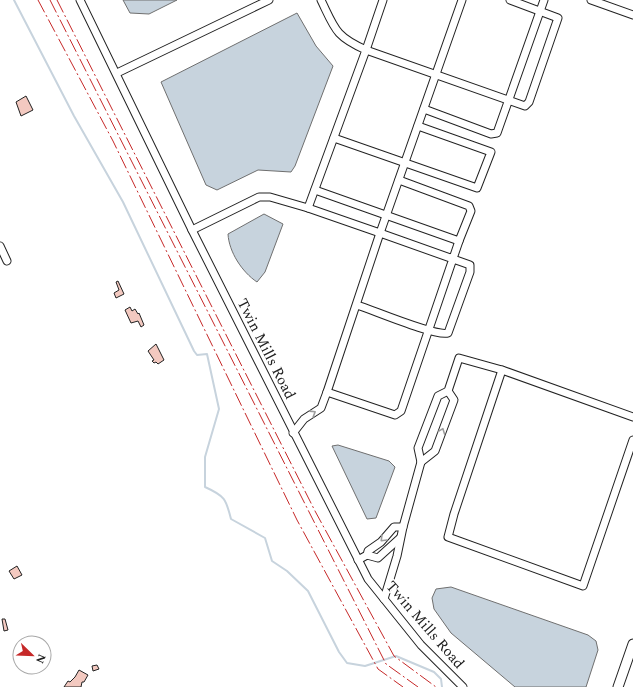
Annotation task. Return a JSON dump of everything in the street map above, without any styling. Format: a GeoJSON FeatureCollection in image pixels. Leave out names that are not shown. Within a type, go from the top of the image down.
{"type":"FeatureCollection","features":[{"type":"Feature","properties":{"kind":"main road"},"geometry":{"type":"LineString","coordinates":[[618,687],[633,644]]}},
{"type":"Feature","properties":{"kind":"street","name":"Twin Mills Road"},"geometry":{"type":"LineString","coordinates":[[80,0],[117,73],[192,230],[293,433],[368,579],[421,645],[463,687]]}},
{"type":"Feature","properties":{"kind":"street"},"geometry":{"type":"LineString","coordinates":[[117,73],[269,0]]}},
{"type":"Feature","properties":{"kind":"street"},"geometry":{"type":"LineString","coordinates":[[321,0],[336,32],[350,43],[525,106],[530,102],[558,18],[510,0]]}},
{"type":"Feature","properties":{"kind":"street"},"geometry":{"type":"LineString","coordinates":[[308,208],[383,0]]}},
{"type":"Feature","properties":{"kind":"street"},"geometry":{"type":"LineString","coordinates":[[293,433],[304,419],[321,408],[380,233],[462,0]]}},
{"type":"Feature","properties":{"kind":"street"},"geometry":{"type":"LineString","coordinates":[[424,110],[491,134],[497,133],[544,0]]}},
{"type":"Feature","properties":{"kind":"street"},"geometry":{"type":"LineString","coordinates":[[591,0],[633,15]]}},
{"type":"Feature","properties":{"kind":"street"},"geometry":{"type":"LineString","coordinates":[[334,138],[477,188],[491,152],[418,126]]}},
{"type":"Feature","properties":{"kind":"street"},"geometry":{"type":"LineString","coordinates":[[327,392],[395,415],[401,411],[453,258],[471,210],[469,206],[399,180]]}},
{"type":"Feature","properties":{"kind":"street"},"geometry":{"type":"LineString","coordinates":[[315,190],[459,241]]}},
{"type":"Feature","properties":{"kind":"street"},"geometry":{"type":"LineString","coordinates":[[192,230],[259,197],[270,197],[308,208],[470,265],[470,272],[448,333],[443,335],[356,305]]}},
{"type":"Feature","properties":{"kind":"street"},"geometry":{"type":"LineString","coordinates":[[0,246],[7,261]]}},
{"type":"Feature","properties":{"kind":"street"},"geometry":{"type":"LineString","coordinates":[[384,599],[397,556],[400,538],[421,462],[418,448],[438,396],[448,391],[459,358],[502,370],[633,417]]}},
{"type":"Feature","properties":{"kind":"street"},"geometry":{"type":"LineString","coordinates":[[502,370],[454,514],[448,537],[583,586],[633,440]]}},
{"type":"Feature","properties":{"kind":"street"},"geometry":{"type":"LineString","coordinates":[[421,462],[435,451],[454,400],[448,391]]}},
{"type":"Feature","properties":{"kind":"street"},"geometry":{"type":"LineString","coordinates":[[358,560],[367,555],[368,551],[381,542],[394,527],[403,527]]}},
{"type":"Feature","properties":{"kind":"street"},"geometry":{"type":"LineString","coordinates":[[367,555],[378,558],[400,538]]}},
{"type":"Feature","properties":{"kind":"shaded area"},"geometry":{"type":"Polygon","coordinates":[[[123,0],[177,0],[149,14],[130,13],[123,0]]]}},
{"type":"Feature","properties":{"kind":"shaded area"},"geometry":{"type":"Polygon","coordinates":[[[297,13],[316,46],[333,66],[295,166],[291,172],[258,170],[217,190],[206,185],[161,82],[297,13]]]}},
{"type":"Feature","properties":{"kind":"shaded area"},"geometry":{"type":"Polygon","coordinates":[[[264,214],[283,224],[265,272],[257,282],[246,273],[237,261],[231,248],[228,234],[264,214]]]}},
{"type":"Feature","properties":{"kind":"shaded area"},"geometry":{"type":"Polygon","coordinates":[[[338,445],[389,461],[395,467],[376,518],[367,519],[332,446],[338,445]]]}},
{"type":"Feature","properties":{"kind":"shaded area"},"geometry":{"type":"Polygon","coordinates":[[[451,587],[588,635],[596,641],[598,650],[586,687],[515,687],[451,633],[434,609],[432,598],[436,589],[451,587]]]}},
{"type":"Feature","properties":{"kind":"building"},"geometry":{"type":"Polygon","coordinates":[[[26,96],[33,110],[21,116],[16,102],[26,96]]]}},
{"type":"Feature","properties":{"kind":"building"},"geometry":{"type":"Polygon","coordinates":[[[118,281],[124,294],[116,298],[114,293],[119,290],[116,282],[118,281]]]}},
{"type":"Feature","properties":{"kind":"building"},"geometry":{"type":"Polygon","coordinates":[[[130,307],[132,311],[135,309],[138,314],[139,313],[144,325],[141,327],[138,321],[131,323],[125,310],[130,307]]]}},
{"type":"Feature","properties":{"kind":"building"},"geometry":{"type":"Polygon","coordinates":[[[156,344],[164,360],[158,364],[152,361],[154,360],[148,351],[156,344]]]}},
{"type":"Feature","properties":{"kind":"building"},"geometry":{"type":"Polygon","coordinates":[[[17,566],[22,575],[14,579],[9,571],[17,566]]]}},
{"type":"Feature","properties":{"kind":"building"},"geometry":{"type":"Polygon","coordinates":[[[2,619],[5,619],[8,630],[4,631],[2,619]]]}},
{"type":"Feature","properties":{"kind":"building"},"geometry":{"type":"Polygon","coordinates":[[[97,665],[99,669],[93,671],[92,666],[97,665]]]}},
{"type":"Feature","properties":{"kind":"building"},"geometry":{"type":"Polygon","coordinates":[[[79,670],[88,675],[84,682],[82,682],[81,687],[64,687],[68,681],[70,682],[75,677],[79,670]]]}},
{"type":"Feature","properties":{"kind":"waterway"},"geometry":{"type":"LineString","coordinates":[[14,0],[74,116],[123,202],[194,351],[197,355],[207,354],[219,409],[205,457],[205,487],[217,493],[224,499],[231,519],[265,538],[272,561],[287,571],[308,591],[339,652],[347,663],[365,666],[396,656],[434,672],[441,679],[442,687]]}},
{"type":"Feature","properties":{"kind":"power"},"geometry":{"type":"LineString","coordinates":[[38,0],[113,141],[297,520],[378,669],[403,687]]}},
{"type":"Feature","properties":{"kind":"power"},"geometry":{"type":"LineString","coordinates":[[50,0],[386,664],[418,687]]}},
{"type":"Feature","properties":{"kind":"power"},"geometry":{"type":"LineString","coordinates":[[57,0],[315,511],[394,656],[436,687]]}}]}
